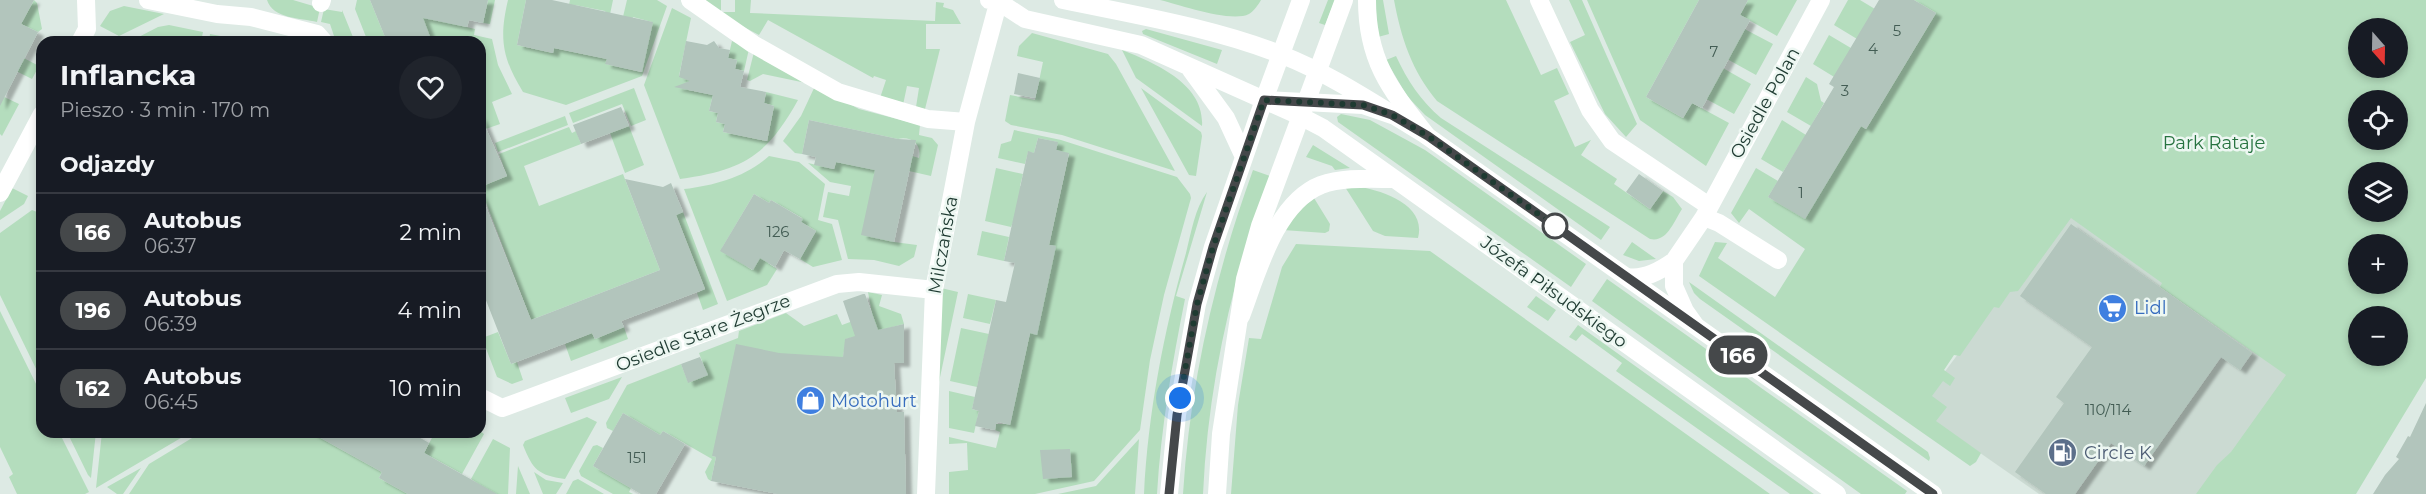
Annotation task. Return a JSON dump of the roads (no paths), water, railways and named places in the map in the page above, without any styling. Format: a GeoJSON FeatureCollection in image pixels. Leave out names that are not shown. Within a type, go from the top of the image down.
{"type":"FeatureCollection","features":[{"type":"Feature","properties":{"kind":"street"},"geometry":{"type":"LineString","coordinates":[[84,36],[87,30],[86,0]]}},
{"type":"Feature","properties":{"kind":"street"},"geometry":{"type":"LineString","coordinates":[[147,0],[217,14],[252,8],[319,36]]}},
{"type":"Feature","properties":{"kind":"street"},"geometry":{"type":"LineString","coordinates":[[690,0],[753,44],[838,92],[928,119],[966,122]]}},
{"type":"Feature","properties":{"kind":"street","name":"Józefa Piłsudskiego"},"geometry":{"type":"LineString","coordinates":[[1063,0],[1146,17],[1243,42],[1281,54],[1316,70],[1428,136],[1933,494]]}},
{"type":"Feature","properties":{"kind":"street"},"geometry":{"type":"LineString","coordinates":[[1169,494],[1177,415],[1197,304],[1213,247],[1300,0]]}},
{"type":"Feature","properties":{"kind":"street"},"geometry":{"type":"LineString","coordinates":[[1216,494],[1225,405],[1241,316],[1245,279],[1260,226],[1316,70],[1344,0]]}},
{"type":"Feature","properties":{"kind":"street"},"geometry":{"type":"LineString","coordinates":[[1367,0],[1368,32],[1380,69],[1390,88],[1428,136]]}},
{"type":"Feature","properties":{"kind":"street"},"geometry":{"type":"LineString","coordinates":[[1539,0],[1590,110],[1612,141],[1719,223],[1778,260]]}},
{"type":"Feature","properties":{"kind":"street","name":"Osiedle Polan"},"geometry":{"type":"LineString","coordinates":[[1627,277],[1640,278],[1652,274],[1674,261],[1706,212],[1821,0]]}},
{"type":"Feature","properties":{"kind":"street","name":"Milczańska"},"geometry":{"type":"LineString","coordinates":[[926,494],[934,290],[966,122],[998,1]]}},
{"type":"Feature","properties":{"kind":"street","name":"Józefa Piłsudskiego"},"geometry":{"type":"LineString","coordinates":[[998,1],[1025,19],[1141,45],[1264,100],[1303,108],[1363,105],[1392,115]]}},
{"type":"Feature","properties":{"kind":"street","name":"Józefa Piłsudskiego"},"geometry":{"type":"LineString","coordinates":[[1188,66],[1226,118],[1244,157]]}},
{"type":"Feature","properties":{"kind":"street","name":"Józefa Piłsudskiego"},"geometry":{"type":"LineString","coordinates":[[1303,108],[1323,128],[1837,494]]}},
{"type":"Feature","properties":{"kind":"street"},"geometry":{"type":"LineString","coordinates":[[0,193],[36,125]]}},
{"type":"Feature","properties":{"kind":"street"},"geometry":{"type":"LineString","coordinates":[[1241,316],[1270,242],[1282,219],[1301,197],[1321,185],[1351,180],[1394,179]]}},
{"type":"Feature","properties":{"kind":"street"},"geometry":{"type":"LineString","coordinates":[[1674,261],[1674,286],[1685,311],[1696,326]]}},
{"type":"Feature","properties":{"kind":"street","name":"Osiedle Stare Żegrze"},"geometry":{"type":"LineString","coordinates":[[486,400],[502,408],[837,284],[859,282],[934,290]]}},
{"type":"Feature","properties":{"kind":"place","name":"Lidl"},"geometry":{"type":"Point","coordinates":[2113,308]}},
{"type":"Feature","properties":{"kind":"place","name":"Motohurt"},"geometry":{"type":"Point","coordinates":[810,401]}},
{"type":"Feature","properties":{"kind":"place","name":"Circle K"},"geometry":{"type":"Point","coordinates":[2063,453]}},
{"type":"Feature","properties":{"kind":"park label","name":"Park Rataje"},"geometry":{"type":"Point","coordinates":[2214,143]}}]}
